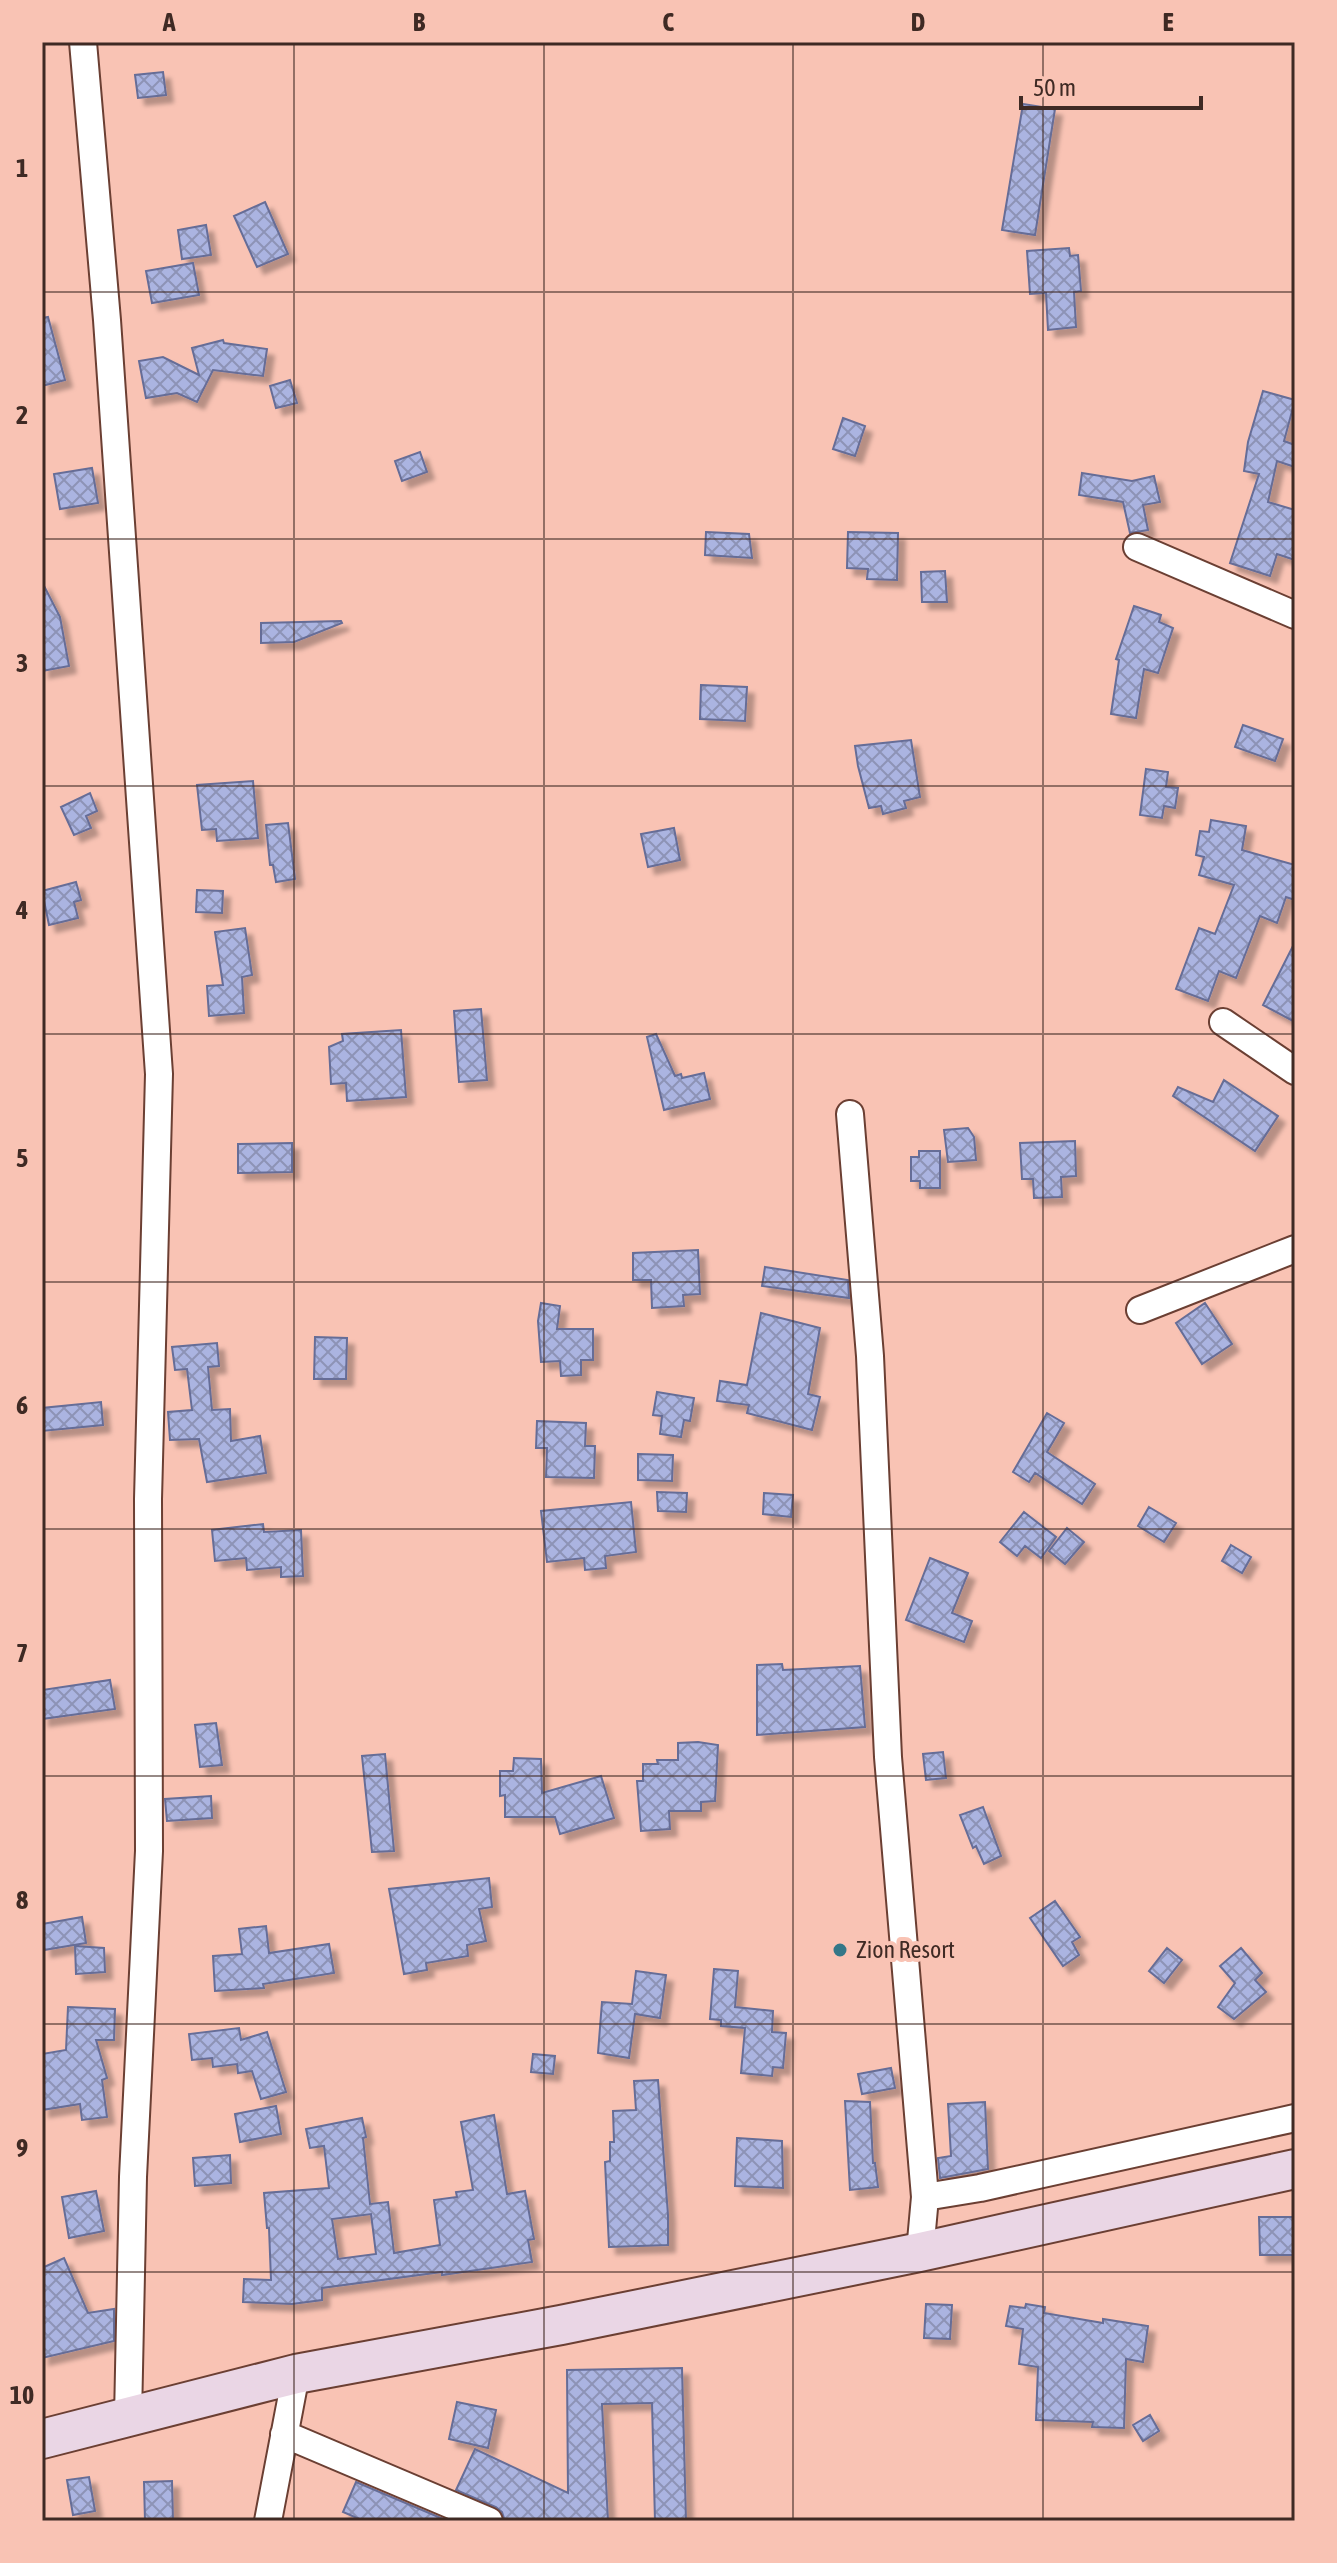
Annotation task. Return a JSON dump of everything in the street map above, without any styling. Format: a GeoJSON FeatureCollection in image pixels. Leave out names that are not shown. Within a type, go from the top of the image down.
{"type":"FeatureCollection","features":[{"type":"Feature","properties":{"kind":"street"},"geometry":{"type":"LineString","coordinates":[[83,42],[107,320],[159,1074],[148,1499],[149,1851],[133,2177],[128,2418]]}},
{"type":"Feature","properties":{"kind":"street"},"geometry":{"type":"LineString","coordinates":[[1137,547],[1295,615]]}},
{"type":"Feature","properties":{"kind":"street"},"geometry":{"type":"LineString","coordinates":[[1223,1022],[1295,1071]]}},
{"type":"Feature","properties":{"kind":"street"},"geometry":{"type":"LineString","coordinates":[[850,1114],[870,1356],[888,1757],[925,2197],[920,2252]]}},
{"type":"Feature","properties":{"kind":"street"},"geometry":{"type":"LineString","coordinates":[[1140,1310],[1295,1249]]}},
{"type":"Feature","properties":{"kind":"street"},"geometry":{"type":"LineString","coordinates":[[925,2197],[980,2188],[1295,2118]]}},
{"type":"Feature","properties":{"kind":"street"},"geometry":{"type":"LineString","coordinates":[[42,2439],[296,2374],[561,2325],[920,2252],[1295,2169]]}},
{"type":"Feature","properties":{"kind":"street"},"geometry":{"type":"LineString","coordinates":[[268,2521],[296,2374]]}},
{"type":"Feature","properties":{"kind":"street"},"geometry":{"type":"LineString","coordinates":[[284,2434],[489,2521]]}},
{"type":"Feature","properties":{"kind":"building"},"geometry":{"type":"Polygon","coordinates":[[[163,72],[166,95],[138,98],[135,75],[163,72]]]}},
{"type":"Feature","properties":{"kind":"building"},"geometry":{"type":"Polygon","coordinates":[[[1023,104],[1055,109],[1035,235],[1002,230],[1023,104]]]}},
{"type":"Feature","properties":{"kind":"building"},"geometry":{"type":"Polygon","coordinates":[[[265,202],[288,254],[257,267],[234,216],[265,202]]]}},
{"type":"Feature","properties":{"kind":"building"},"geometry":{"type":"Polygon","coordinates":[[[206,225],[211,255],[182,259],[178,230],[206,225]]]}},
{"type":"Feature","properties":{"kind":"building"},"geometry":{"type":"Polygon","coordinates":[[[1069,248],[1070,256],[1078,255],[1081,291],[1074,292],[1076,327],[1048,330],[1046,293],[1030,294],[1027,251],[1069,248]]]}},
{"type":"Feature","properties":{"kind":"building"},"geometry":{"type":"Polygon","coordinates":[[[193,263],[199,295],[152,303],[146,271],[193,263]]]}},
{"type":"Feature","properties":{"kind":"building"},"geometry":{"type":"Polygon","coordinates":[[[48,317],[65,380],[42,386],[42,318],[48,317]]]}},
{"type":"Feature","properties":{"kind":"building"},"geometry":{"type":"Polygon","coordinates":[[[223,340],[224,343],[267,349],[263,376],[213,370],[197,402],[177,393],[146,398],[139,361],[163,357],[199,375],[192,348],[223,340]]]}},
{"type":"Feature","properties":{"kind":"building"},"geometry":{"type":"Polygon","coordinates":[[[290,380],[297,403],[276,408],[270,386],[290,380]]]}},
{"type":"Feature","properties":{"kind":"building"},"geometry":{"type":"Polygon","coordinates":[[[1263,391],[1295,400],[1284,441],[1295,445],[1295,467],[1277,461],[1268,502],[1295,510],[1295,560],[1277,554],[1270,576],[1230,563],[1259,474],[1244,471],[1248,442],[1263,391]]]}},
{"type":"Feature","properties":{"kind":"building"},"geometry":{"type":"Polygon","coordinates":[[[843,418],[865,426],[855,456],[833,449],[843,418]]]}},
{"type":"Feature","properties":{"kind":"building"},"geometry":{"type":"Polygon","coordinates":[[[420,452],[427,472],[402,481],[395,461],[420,452]]]}},
{"type":"Feature","properties":{"kind":"building"},"geometry":{"type":"Polygon","coordinates":[[[92,468],[98,503],[60,509],[54,474],[92,468]]]}},
{"type":"Feature","properties":{"kind":"building"},"geometry":{"type":"Polygon","coordinates":[[[1082,473],[1132,481],[1154,476],[1160,502],[1143,505],[1148,530],[1130,533],[1123,502],[1079,495],[1082,473]]]}},
{"type":"Feature","properties":{"kind":"building"},"geometry":{"type":"Polygon","coordinates":[[[706,532],[749,534],[752,558],[705,555],[706,532]]]}},
{"type":"Feature","properties":{"kind":"building"},"geometry":{"type":"Polygon","coordinates":[[[848,532],[898,533],[897,580],[867,579],[868,569],[847,568],[848,532]]]}},
{"type":"Feature","properties":{"kind":"building"},"geometry":{"type":"Polygon","coordinates":[[[945,571],[947,602],[922,602],[921,572],[945,571]]]}},
{"type":"Feature","properties":{"kind":"building"},"geometry":{"type":"Polygon","coordinates":[[[42,582],[60,617],[69,666],[42,671],[42,582]]]}},
{"type":"Feature","properties":{"kind":"building"},"geometry":{"type":"Polygon","coordinates":[[[1134,606],[1161,615],[1159,622],[1173,628],[1158,673],[1144,669],[1136,718],[1111,714],[1119,660],[1116,659],[1134,606]]]}},
{"type":"Feature","properties":{"kind":"building"},"geometry":{"type":"Polygon","coordinates":[[[341,621],[294,642],[261,643],[261,623],[341,621]]]}},
{"type":"Feature","properties":{"kind":"building"},"geometry":{"type":"Polygon","coordinates":[[[701,685],[747,687],[745,721],[700,719],[701,685]]]}},
{"type":"Feature","properties":{"kind":"building"},"geometry":{"type":"Polygon","coordinates":[[[1243,725],[1283,739],[1275,761],[1235,747],[1243,725]]]}},
{"type":"Feature","properties":{"kind":"building"},"geometry":{"type":"Polygon","coordinates":[[[911,740],[920,797],[904,801],[906,808],[883,814],[881,806],[869,808],[855,746],[911,740]]]}},
{"type":"Feature","properties":{"kind":"building"},"geometry":{"type":"Polygon","coordinates":[[[1146,769],[1168,772],[1166,787],[1178,788],[1175,808],[1164,806],[1162,818],[1140,815],[1146,769]]]}},
{"type":"Feature","properties":{"kind":"building"},"geometry":{"type":"Polygon","coordinates":[[[253,781],[258,838],[217,841],[216,829],[202,830],[197,785],[253,781]]]}},
{"type":"Feature","properties":{"kind":"building"},"geometry":{"type":"Polygon","coordinates":[[[90,793],[97,811],[86,816],[91,828],[74,835],[61,807],[90,793]]]}},
{"type":"Feature","properties":{"kind":"building"},"geometry":{"type":"Polygon","coordinates":[[[1211,820],[1246,826],[1242,850],[1295,865],[1295,900],[1286,897],[1277,923],[1260,916],[1236,978],[1219,971],[1208,1001],[1176,989],[1199,928],[1215,934],[1234,885],[1199,875],[1204,857],[1196,855],[1200,831],[1209,832],[1211,820]]]}},
{"type":"Feature","properties":{"kind":"building"},"geometry":{"type":"Polygon","coordinates":[[[288,823],[295,879],[276,882],[273,865],[270,865],[266,825],[288,823]]]}},
{"type":"Feature","properties":{"kind":"building"},"geometry":{"type":"Polygon","coordinates":[[[674,828],[680,860],[648,867],[641,834],[674,828]]]}},
{"type":"Feature","properties":{"kind":"building"},"geometry":{"type":"Polygon","coordinates":[[[76,882],[81,900],[74,902],[78,918],[49,925],[42,891],[76,882]]]}},
{"type":"Feature","properties":{"kind":"building"},"geometry":{"type":"Polygon","coordinates":[[[197,890],[223,891],[222,913],[196,912],[197,890]]]}},
{"type":"Feature","properties":{"kind":"building"},"geometry":{"type":"Polygon","coordinates":[[[245,928],[252,975],[242,977],[244,1013],[209,1016],[207,986],[223,985],[215,932],[245,928]]]}},
{"type":"Feature","properties":{"kind":"building"},"geometry":{"type":"Polygon","coordinates":[[[1295,942],[1295,1022],[1263,1005],[1295,942]]]}},
{"type":"Feature","properties":{"kind":"building"},"geometry":{"type":"Polygon","coordinates":[[[481,1009],[487,1080],[459,1082],[454,1011],[481,1009]]]}},
{"type":"Feature","properties":{"kind":"building"},"geometry":{"type":"Polygon","coordinates":[[[401,1030],[406,1097],[347,1101],[346,1083],[331,1084],[329,1047],[343,1041],[342,1034],[401,1030]]]}},
{"type":"Feature","properties":{"kind":"building"},"geometry":{"type":"Polygon","coordinates":[[[656,1034],[675,1076],[681,1074],[682,1078],[704,1073],[710,1099],[664,1110],[647,1037],[656,1034]]]}},
{"type":"Feature","properties":{"kind":"building"},"geometry":{"type":"Polygon","coordinates":[[[1224,1080],[1278,1116],[1255,1151],[1173,1096],[1178,1087],[1213,1102],[1224,1080]]]}},
{"type":"Feature","properties":{"kind":"building"},"geometry":{"type":"Polygon","coordinates":[[[968,1128],[974,1137],[976,1160],[948,1162],[944,1130],[968,1128]]]}},
{"type":"Feature","properties":{"kind":"building"},"geometry":{"type":"Polygon","coordinates":[[[1075,1141],[1076,1176],[1061,1177],[1062,1197],[1034,1198],[1033,1179],[1022,1179],[1020,1143],[1075,1141]]]}},
{"type":"Feature","properties":{"kind":"building"},"geometry":{"type":"Polygon","coordinates":[[[292,1143],[292,1172],[238,1173],[238,1144],[292,1143]]]}},
{"type":"Feature","properties":{"kind":"building"},"geometry":{"type":"Polygon","coordinates":[[[919,1151],[940,1151],[940,1188],[920,1188],[920,1181],[911,1181],[911,1157],[919,1157],[919,1151]]]}},
{"type":"Feature","properties":{"kind":"building"},"geometry":{"type":"Polygon","coordinates":[[[698,1250],[700,1294],[683,1295],[684,1306],[652,1308],[651,1280],[633,1280],[633,1253],[698,1250]]]}},
{"type":"Feature","properties":{"kind":"building"},"geometry":{"type":"Polygon","coordinates":[[[765,1267],[848,1280],[849,1298],[762,1286],[765,1267]]]}},
{"type":"Feature","properties":{"kind":"building"},"geometry":{"type":"Polygon","coordinates":[[[541,1303],[560,1306],[557,1329],[593,1329],[593,1360],[581,1360],[581,1375],[561,1376],[560,1361],[541,1362],[538,1321],[541,1303]]]}},
{"type":"Feature","properties":{"kind":"building"},"geometry":{"type":"Polygon","coordinates":[[[1205,1303],[1232,1344],[1202,1364],[1176,1323],[1205,1303]]]}},
{"type":"Feature","properties":{"kind":"building"},"geometry":{"type":"Polygon","coordinates":[[[761,1313],[820,1328],[808,1394],[820,1397],[812,1430],[747,1413],[749,1405],[717,1401],[720,1381],[747,1385],[761,1313]]]}},
{"type":"Feature","properties":{"kind":"building"},"geometry":{"type":"Polygon","coordinates":[[[315,1337],[347,1338],[346,1379],[314,1379],[315,1337]]]}},
{"type":"Feature","properties":{"kind":"building"},"geometry":{"type":"Polygon","coordinates":[[[217,1343],[219,1366],[208,1367],[212,1410],[230,1409],[231,1441],[260,1436],[266,1473],[207,1482],[199,1439],[170,1440],[168,1412],[192,1410],[187,1369],[175,1370],[172,1347],[217,1343]]]}},
{"type":"Feature","properties":{"kind":"building"},"geometry":{"type":"Polygon","coordinates":[[[657,1392],[694,1398],[690,1421],[684,1420],[681,1437],[660,1434],[662,1416],[653,1415],[657,1392]]]}},
{"type":"Feature","properties":{"kind":"building"},"geometry":{"type":"Polygon","coordinates":[[[101,1402],[103,1425],[42,1431],[42,1408],[101,1402]]]}},
{"type":"Feature","properties":{"kind":"building"},"geometry":{"type":"Polygon","coordinates":[[[1047,1413],[1064,1423],[1047,1452],[1095,1484],[1082,1504],[1035,1473],[1029,1482],[1013,1472],[1047,1413]]]}},
{"type":"Feature","properties":{"kind":"building"},"geometry":{"type":"Polygon","coordinates":[[[537,1421],[586,1423],[585,1446],[595,1446],[594,1478],[546,1477],[547,1448],[536,1448],[537,1421]]]}},
{"type":"Feature","properties":{"kind":"building"},"geometry":{"type":"Polygon","coordinates":[[[638,1454],[673,1455],[672,1481],[638,1480],[638,1454]]]}},
{"type":"Feature","properties":{"kind":"building"},"geometry":{"type":"Polygon","coordinates":[[[657,1492],[687,1493],[686,1512],[658,1511],[657,1492]]]}},
{"type":"Feature","properties":{"kind":"building"},"geometry":{"type":"Polygon","coordinates":[[[764,1493],[793,1495],[791,1517],[763,1514],[764,1493]]]}},
{"type":"Feature","properties":{"kind":"building"},"geometry":{"type":"Polygon","coordinates":[[[631,1502],[636,1552],[605,1556],[606,1568],[585,1570],[584,1558],[547,1562],[541,1511],[631,1502]]]}},
{"type":"Feature","properties":{"kind":"building"},"geometry":{"type":"Polygon","coordinates":[[[1149,1507],[1176,1523],[1164,1542],[1138,1526],[1149,1507]]]}},
{"type":"Feature","properties":{"kind":"building"},"geometry":{"type":"Polygon","coordinates":[[[1024,1512],[1056,1537],[1041,1558],[1025,1546],[1017,1556],[1000,1542],[1024,1512]]]}},
{"type":"Feature","properties":{"kind":"building"},"geometry":{"type":"Polygon","coordinates":[[[263,1524],[264,1532],[301,1530],[303,1576],[281,1577],[281,1567],[247,1570],[246,1558],[215,1561],[212,1530],[263,1524]]]}},
{"type":"Feature","properties":{"kind":"building"},"geometry":{"type":"Polygon","coordinates":[[[1067,1528],[1084,1542],[1065,1564],[1049,1551],[1067,1528]]]}},
{"type":"Feature","properties":{"kind":"building"},"geometry":{"type":"Polygon","coordinates":[[[1231,1545],[1251,1557],[1242,1573],[1222,1561],[1231,1545]]]}},
{"type":"Feature","properties":{"kind":"building"},"geometry":{"type":"Polygon","coordinates":[[[930,1558],[968,1573],[952,1613],[972,1621],[964,1642],[906,1620],[930,1558]]]}},
{"type":"Feature","properties":{"kind":"building"},"geometry":{"type":"Polygon","coordinates":[[[782,1664],[783,1670],[860,1666],[865,1727],[757,1735],[757,1665],[782,1664]]]}},
{"type":"Feature","properties":{"kind":"building"},"geometry":{"type":"Polygon","coordinates":[[[110,1680],[115,1709],[42,1719],[42,1690],[110,1680]]]}},
{"type":"Feature","properties":{"kind":"building"},"geometry":{"type":"Polygon","coordinates":[[[216,1723],[222,1765],[200,1767],[195,1725],[216,1723]]]}},
{"type":"Feature","properties":{"kind":"building"},"geometry":{"type":"Polygon","coordinates":[[[678,1743],[718,1745],[715,1801],[701,1802],[701,1811],[669,1811],[670,1829],[641,1831],[637,1781],[643,1781],[643,1764],[678,1760],[678,1743]]]}},
{"type":"Feature","properties":{"kind":"building"},"geometry":{"type":"Polygon","coordinates":[[[943,1752],[946,1778],[926,1780],[923,1754],[943,1752]]]}},
{"type":"Feature","properties":{"kind":"building"},"geometry":{"type":"Polygon","coordinates":[[[385,1754],[394,1851],[372,1852],[362,1756],[385,1754]]]}},
{"type":"Feature","properties":{"kind":"building"},"geometry":{"type":"Polygon","coordinates":[[[514,1758],[541,1759],[542,1793],[601,1776],[614,1818],[560,1834],[555,1817],[505,1817],[505,1795],[500,1796],[500,1771],[513,1771],[514,1758]]]}},
{"type":"Feature","properties":{"kind":"building"},"geometry":{"type":"Polygon","coordinates":[[[211,1796],[212,1818],[167,1821],[165,1799],[211,1796]]]}},
{"type":"Feature","properties":{"kind":"building"},"geometry":{"type":"Polygon","coordinates":[[[983,1807],[1001,1856],[984,1864],[976,1846],[973,1848],[960,1815],[983,1807]]]}},
{"type":"Feature","properties":{"kind":"building"},"geometry":{"type":"Polygon","coordinates":[[[489,1878],[492,1907],[479,1909],[486,1941],[467,1945],[468,1956],[426,1963],[427,1970],[404,1974],[389,1889],[489,1878]]]}},
{"type":"Feature","properties":{"kind":"building"},"geometry":{"type":"Polygon","coordinates":[[[1055,1901],[1080,1937],[1072,1942],[1079,1955],[1063,1966],[1030,1918],[1055,1901]]]}},
{"type":"Feature","properties":{"kind":"building"},"geometry":{"type":"Polygon","coordinates":[[[82,1917],[86,1943],[44,1950],[42,1924],[82,1917]]]}},
{"type":"Feature","properties":{"kind":"building"},"geometry":{"type":"Polygon","coordinates":[[[266,1926],[269,1953],[329,1944],[334,1973],[263,1984],[264,1988],[215,1991],[213,1956],[242,1954],[239,1929],[266,1926]]]}},
{"type":"Feature","properties":{"kind":"building"},"geometry":{"type":"Polygon","coordinates":[[[75,1946],[104,1948],[105,1972],[76,1974],[75,1946]]]}},
{"type":"Feature","properties":{"kind":"building"},"geometry":{"type":"Polygon","coordinates":[[[1167,1948],[1182,1960],[1164,1983],[1149,1971],[1167,1948]]]}},
{"type":"Feature","properties":{"kind":"building"},"geometry":{"type":"Polygon","coordinates":[[[1241,1948],[1262,1973],[1255,1980],[1266,1992],[1234,2019],[1218,2007],[1235,1983],[1220,1966],[1241,1948]]]}},
{"type":"Feature","properties":{"kind":"building"},"geometry":{"type":"Polygon","coordinates":[[[714,1969],[738,1971],[735,2007],[773,2011],[772,2032],[786,2033],[783,2068],[773,2067],[772,2076],[741,2073],[745,2028],[721,2026],[721,2020],[710,2019],[714,1969]]]}},
{"type":"Feature","properties":{"kind":"building"},"geometry":{"type":"Polygon","coordinates":[[[636,1971],[666,1975],[660,2018],[635,2014],[629,2058],[598,2053],[602,2002],[632,2004],[636,1971]]]}},
{"type":"Feature","properties":{"kind":"building"},"geometry":{"type":"Polygon","coordinates":[[[68,2007],[115,2009],[114,2040],[96,2040],[107,2078],[102,2080],[107,2117],[82,2120],[80,2104],[42,2110],[42,2054],[66,2050],[68,2007]]]}},
{"type":"Feature","properties":{"kind":"building"},"geometry":{"type":"Polygon","coordinates":[[[239,2028],[241,2040],[267,2032],[286,2092],[261,2099],[252,2071],[238,2073],[237,2064],[213,2067],[212,2058],[192,2060],[189,2034],[239,2028]]]}},
{"type":"Feature","properties":{"kind":"building"},"geometry":{"type":"Polygon","coordinates":[[[533,2054],[555,2056],[553,2074],[531,2072],[533,2054]]]}},
{"type":"Feature","properties":{"kind":"building"},"geometry":{"type":"Polygon","coordinates":[[[891,2068],[895,2088],[862,2094],[858,2074],[891,2068]]]}},
{"type":"Feature","properties":{"kind":"building"},"geometry":{"type":"Polygon","coordinates":[[[658,2080],[668,2245],[609,2247],[605,2162],[610,2161],[610,2142],[614,2142],[613,2111],[636,2110],[634,2081],[658,2080]]]}},
{"type":"Feature","properties":{"kind":"building"},"geometry":{"type":"Polygon","coordinates":[[[845,2101],[870,2102],[873,2163],[878,2187],[850,2190],[845,2101]]]}},
{"type":"Feature","properties":{"kind":"building"},"geometry":{"type":"Polygon","coordinates":[[[985,2102],[988,2169],[940,2178],[938,2158],[951,2156],[948,2104],[985,2102]]]}},
{"type":"Feature","properties":{"kind":"building"},"geometry":{"type":"Polygon","coordinates":[[[276,2106],[281,2134],[240,2142],[235,2114],[276,2106]]]}},
{"type":"Feature","properties":{"kind":"building"},"geometry":{"type":"Polygon","coordinates":[[[494,2115],[507,2194],[525,2191],[534,2239],[528,2240],[532,2262],[322,2288],[322,2300],[292,2304],[243,2302],[244,2279],[271,2280],[264,2193],[329,2188],[324,2146],[310,2148],[306,2129],[362,2118],[370,2204],[388,2202],[394,2253],[440,2245],[434,2200],[457,2197],[456,2192],[473,2190],[461,2122],[494,2115]],[[371,2214],[332,2219],[338,2259],[376,2254],[371,2214]]]}},
{"type":"Feature","properties":{"kind":"building"},"geometry":{"type":"Polygon","coordinates":[[[737,2138],[782,2141],[783,2188],[735,2186],[737,2138]]]}},
{"type":"Feature","properties":{"kind":"building"},"geometry":{"type":"Polygon","coordinates":[[[230,2155],[231,2183],[195,2186],[193,2158],[230,2155]]]}},
{"type":"Feature","properties":{"kind":"building"},"geometry":{"type":"Polygon","coordinates":[[[96,2191],[104,2231],[69,2238],[62,2197],[96,2191]]]}},
{"type":"Feature","properties":{"kind":"building"},"geometry":{"type":"Polygon","coordinates":[[[1259,2217],[1295,2217],[1295,2255],[1260,2255],[1259,2217]]]}},
{"type":"Feature","properties":{"kind":"building"},"geometry":{"type":"Polygon","coordinates":[[[64,2258],[88,2313],[114,2309],[114,2341],[42,2358],[42,2268],[64,2258]]]}},
{"type":"Feature","properties":{"kind":"building"},"geometry":{"type":"Polygon","coordinates":[[[926,2304],[952,2305],[950,2339],[924,2338],[926,2304]]]}},
{"type":"Feature","properties":{"kind":"building"},"geometry":{"type":"Polygon","coordinates":[[[1026,2304],[1045,2307],[1044,2313],[1103,2323],[1103,2319],[1148,2326],[1143,2362],[1126,2359],[1124,2428],[1092,2427],[1093,2422],[1036,2420],[1038,2367],[1019,2364],[1023,2329],[1006,2326],[1010,2306],[1025,2308],[1026,2304]]]}},
{"type":"Feature","properties":{"kind":"building"},"geometry":{"type":"Polygon","coordinates":[[[682,2368],[686,2521],[655,2521],[652,2403],[602,2404],[608,2521],[505,2521],[496,2507],[456,2490],[475,2449],[568,2493],[567,2370],[682,2368]]]}},
{"type":"Feature","properties":{"kind":"building"},"geometry":{"type":"Polygon","coordinates":[[[457,2402],[496,2410],[488,2448],[449,2439],[457,2402]]]}},
{"type":"Feature","properties":{"kind":"building"},"geometry":{"type":"Polygon","coordinates":[[[1150,2415],[1159,2431],[1143,2441],[1133,2425],[1150,2415]]]}},
{"type":"Feature","properties":{"kind":"building"},"geometry":{"type":"Polygon","coordinates":[[[89,2477],[95,2511],[73,2515],[67,2480],[89,2477]]]}},
{"type":"Feature","properties":{"kind":"building"},"geometry":{"type":"Polygon","coordinates":[[[172,2481],[173,2521],[145,2521],[144,2482],[172,2481]]]}},
{"type":"Feature","properties":{"kind":"building"},"geometry":{"type":"Polygon","coordinates":[[[356,2482],[448,2521],[364,2521],[343,2512],[356,2482]]]}},
{"type":"Feature","properties":{"kind":"place","name":"Zion Resort"},"geometry":{"type":"Point","coordinates":[840,1950]}}]}
